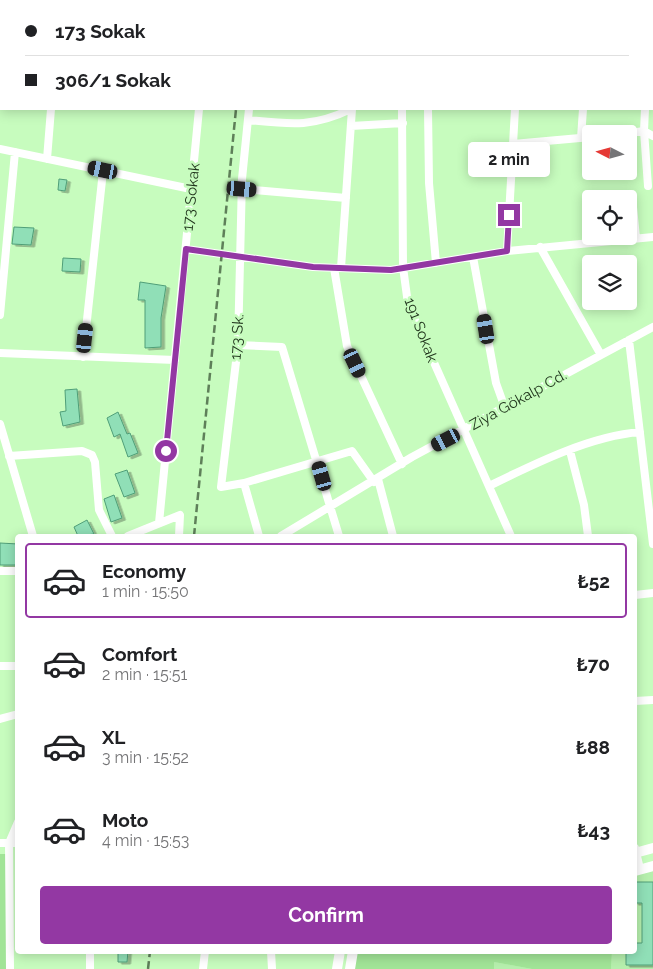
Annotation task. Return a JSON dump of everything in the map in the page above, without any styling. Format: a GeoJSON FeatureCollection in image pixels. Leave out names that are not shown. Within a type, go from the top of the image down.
{"type":"FeatureCollection","features":[{"type":"Feature","properties":{"kind":"main road"},"geometry":{"type":"LineString","coordinates":[[637,852],[653,848]]}},
{"type":"Feature","properties":{"kind":"main road"},"geometry":{"type":"LineString","coordinates":[[638,870],[653,866]]}},
{"type":"Feature","properties":{"kind":"main road"},"geometry":{"type":"LineString","coordinates":[[337,969],[340,954]]}},
{"type":"Feature","properties":{"kind":"main road"},"geometry":{"type":"LineString","coordinates":[[350,969],[352,954]]}},
{"type":"Feature","properties":{"kind":"street"},"geometry":{"type":"LineString","coordinates":[[47,159],[52,110]]}},
{"type":"Feature","properties":{"kind":"street","name":"173 Sokak"},"geometry":{"type":"LineString","coordinates":[[159,524],[199,110]]}},
{"type":"Feature","properties":{"kind":"street","name":"173 Sk."},"geometry":{"type":"LineString","coordinates":[[244,484],[221,487],[238,345],[242,189],[249,110]]}},
{"type":"Feature","properties":{"kind":"street"},"geometry":{"type":"LineString","coordinates":[[248,120],[296,125],[329,120],[350,110]]}},
{"type":"Feature","properties":{"kind":"street"},"geometry":{"type":"LineString","coordinates":[[352,110],[346,198],[338,268],[347,346],[402,464]]}},
{"type":"Feature","properties":{"kind":"street","name":"191 Sokak"},"geometry":{"type":"LineString","coordinates":[[402,110],[403,267],[408,304],[509,534]]}},
{"type":"Feature","properties":{"kind":"street"},"geometry":{"type":"LineString","coordinates":[[428,110],[429,183],[436,262]]}},
{"type":"Feature","properties":{"kind":"street"},"geometry":{"type":"LineString","coordinates":[[507,251],[515,110]]}},
{"type":"Feature","properties":{"kind":"street"},"geometry":{"type":"LineString","coordinates":[[513,144],[581,138],[583,110]]}},
{"type":"Feature","properties":{"kind":"street"},"geometry":{"type":"LineString","coordinates":[[645,110],[644,132],[648,186]]}},
{"type":"Feature","properties":{"kind":"street"},"geometry":{"type":"LineString","coordinates":[[351,126],[403,123]]}},
{"type":"Feature","properties":{"kind":"street"},"geometry":{"type":"LineString","coordinates":[[638,133],[644,132],[653,136]]}},
{"type":"Feature","properties":{"kind":"street"},"geometry":{"type":"LineString","coordinates":[[0,149],[191,190]]}},
{"type":"Feature","properties":{"kind":"street"},"geometry":{"type":"LineString","coordinates":[[0,315],[15,152]]}},
{"type":"Feature","properties":{"kind":"street"},"geometry":{"type":"LineString","coordinates":[[84,357],[103,170]]}},
{"type":"Feature","properties":{"kind":"street"},"geometry":{"type":"LineString","coordinates":[[242,189],[346,198]]}},
{"type":"Feature","properties":{"kind":"street"},"geometry":{"type":"LineString","coordinates":[[637,238],[653,237]]}},
{"type":"Feature","properties":{"kind":"street"},"geometry":{"type":"LineString","coordinates":[[186,249],[338,268],[391,270],[507,251],[582,243]]}},
{"type":"Feature","properties":{"kind":"street"},"geometry":{"type":"LineString","coordinates":[[540,247],[601,355]]}},
{"type":"Feature","properties":{"kind":"street"},"geometry":{"type":"LineString","coordinates":[[473,257],[496,383],[505,408]]}},
{"type":"Feature","properties":{"kind":"street","name":"Ziya Gökalp Cd."},"geometry":{"type":"LineString","coordinates":[[284,534],[402,464],[653,327]]}},
{"type":"Feature","properties":{"kind":"street"},"geometry":{"type":"LineString","coordinates":[[629,340],[653,544]]}},
{"type":"Feature","properties":{"kind":"street"},"geometry":{"type":"LineString","coordinates":[[238,345],[282,347],[339,534]]}},
{"type":"Feature","properties":{"kind":"street"},"geometry":{"type":"LineString","coordinates":[[0,353],[175,360]]}},
{"type":"Feature","properties":{"kind":"street"},"geometry":{"type":"LineString","coordinates":[[0,424],[32,534]]}},
{"type":"Feature","properties":{"kind":"street"},"geometry":{"type":"LineString","coordinates":[[489,486],[529,466],[570,450],[621,433],[640,432]]}},
{"type":"Feature","properties":{"kind":"street"},"geometry":{"type":"LineString","coordinates":[[570,450],[584,505],[588,534]]}},
{"type":"Feature","properties":{"kind":"street"},"geometry":{"type":"LineString","coordinates":[[9,456],[78,451],[88,453],[95,462],[99,510],[111,534]]}},
{"type":"Feature","properties":{"kind":"street"},"geometry":{"type":"LineString","coordinates":[[258,534],[244,484],[352,451],[376,480],[392,534]]}},
{"type":"Feature","properties":{"kind":"street"},"geometry":{"type":"LineString","coordinates":[[133,534],[180,515],[179,534]]}},
{"type":"Feature","properties":{"kind":"street"},"geometry":{"type":"LineString","coordinates":[[0,571],[15,571]]}},
{"type":"Feature","properties":{"kind":"street"},"geometry":{"type":"LineString","coordinates":[[637,595],[653,594]]}},
{"type":"Feature","properties":{"kind":"street"},"geometry":{"type":"LineString","coordinates":[[0,666],[15,666]]}},
{"type":"Feature","properties":{"kind":"street"},"geometry":{"type":"LineString","coordinates":[[637,701],[653,700]]}},
{"type":"Feature","properties":{"kind":"street"},"geometry":{"type":"LineString","coordinates":[[0,719],[15,715]]}},
{"type":"Feature","properties":{"kind":"street"},"geometry":{"type":"LineString","coordinates":[[10,969],[9,843],[15,829]]}},
{"type":"Feature","properties":{"kind":"street"},"geometry":{"type":"LineString","coordinates":[[0,843],[15,843]]}},
{"type":"Feature","properties":{"kind":"street"},"geometry":{"type":"LineString","coordinates":[[90,954],[90,969]]}},
{"type":"Feature","properties":{"kind":"street"},"geometry":{"type":"LineString","coordinates":[[203,969],[205,954]]}},
{"type":"Feature","properties":{"kind":"street"},"geometry":{"type":"LineString","coordinates":[[271,954],[272,969]]}},
{"type":"Feature","properties":{"kind":"shaded area"},"geometry":{"type":"Polygon","coordinates":[[[0,854],[8,854],[9,969],[0,969],[0,854]]]}},
{"type":"Feature","properties":{"kind":"shaded area"},"geometry":{"type":"Polygon","coordinates":[[[653,866],[653,969],[611,969],[612,954],[637,954],[637,870],[653,866]]]}},
{"type":"Feature","properties":{"kind":"shaded area"},"geometry":{"type":"Polygon","coordinates":[[[352,954],[612,954],[611,969],[532,969],[494,962],[494,969],[350,969],[352,954]]]}},
{"type":"Feature","properties":{"kind":"shaded area"},"geometry":{"type":"Polygon","coordinates":[[[494,962],[532,969],[494,969],[494,962]]]}},
{"type":"Feature","properties":{"kind":"building"},"geometry":{"type":"Polygon","coordinates":[[[59,179],[67,180],[65,191],[58,190],[59,179]]]}},
{"type":"Feature","properties":{"kind":"building"},"geometry":{"type":"Polygon","coordinates":[[[14,227],[34,228],[31,245],[12,244],[14,227]]]}},
{"type":"Feature","properties":{"kind":"building"},"geometry":{"type":"Polygon","coordinates":[[[63,258],[81,259],[80,272],[62,271],[63,258]]]}},
{"type":"Feature","properties":{"kind":"building"},"geometry":{"type":"Polygon","coordinates":[[[140,282],[166,286],[161,318],[161,347],[145,348],[145,300],[138,300],[140,282]]]}},
{"type":"Feature","properties":{"kind":"building"},"geometry":{"type":"Polygon","coordinates":[[[77,389],[80,422],[63,426],[60,412],[66,411],[65,390],[77,389]]]}},
{"type":"Feature","properties":{"kind":"building"},"geometry":{"type":"Polygon","coordinates":[[[118,412],[127,434],[130,433],[138,453],[128,457],[120,434],[114,437],[107,418],[118,412]]]}},
{"type":"Feature","properties":{"kind":"building"},"geometry":{"type":"Polygon","coordinates":[[[127,470],[135,493],[124,497],[115,474],[127,470]]]}},
{"type":"Feature","properties":{"kind":"building"},"geometry":{"type":"Polygon","coordinates":[[[114,495],[122,518],[111,522],[104,499],[114,495]]]}},
{"type":"Feature","properties":{"kind":"building"},"geometry":{"type":"Polygon","coordinates":[[[87,520],[94,534],[77,534],[74,527],[87,520]]]}},
{"type":"Feature","properties":{"kind":"building"},"geometry":{"type":"Polygon","coordinates":[[[0,543],[15,544],[15,565],[0,565],[0,543]]]}},
{"type":"Feature","properties":{"kind":"building"},"geometry":{"type":"Polygon","coordinates":[[[637,882],[653,882],[653,965],[626,965],[626,954],[637,954],[637,943],[642,943],[642,903],[637,903],[637,882]]]}},
{"type":"Feature","properties":{"kind":"building"},"geometry":{"type":"Polygon","coordinates":[[[118,954],[128,954],[127,962],[118,962],[118,954]]]}},
{"type":"Feature","properties":{"kind":"railway"},"geometry":{"type":"LineString","coordinates":[[194,534],[236,110]]}},
{"type":"Feature","properties":{"kind":"railway"},"geometry":{"type":"LineString","coordinates":[[148,969],[150,954]]}},
{"type":"Feature","properties":{"kind":"route"},"geometry":{"type":"LineString","coordinates":[[166,451],[186,249],[313,267],[391,270],[507,251],[509,215]]}}]}
